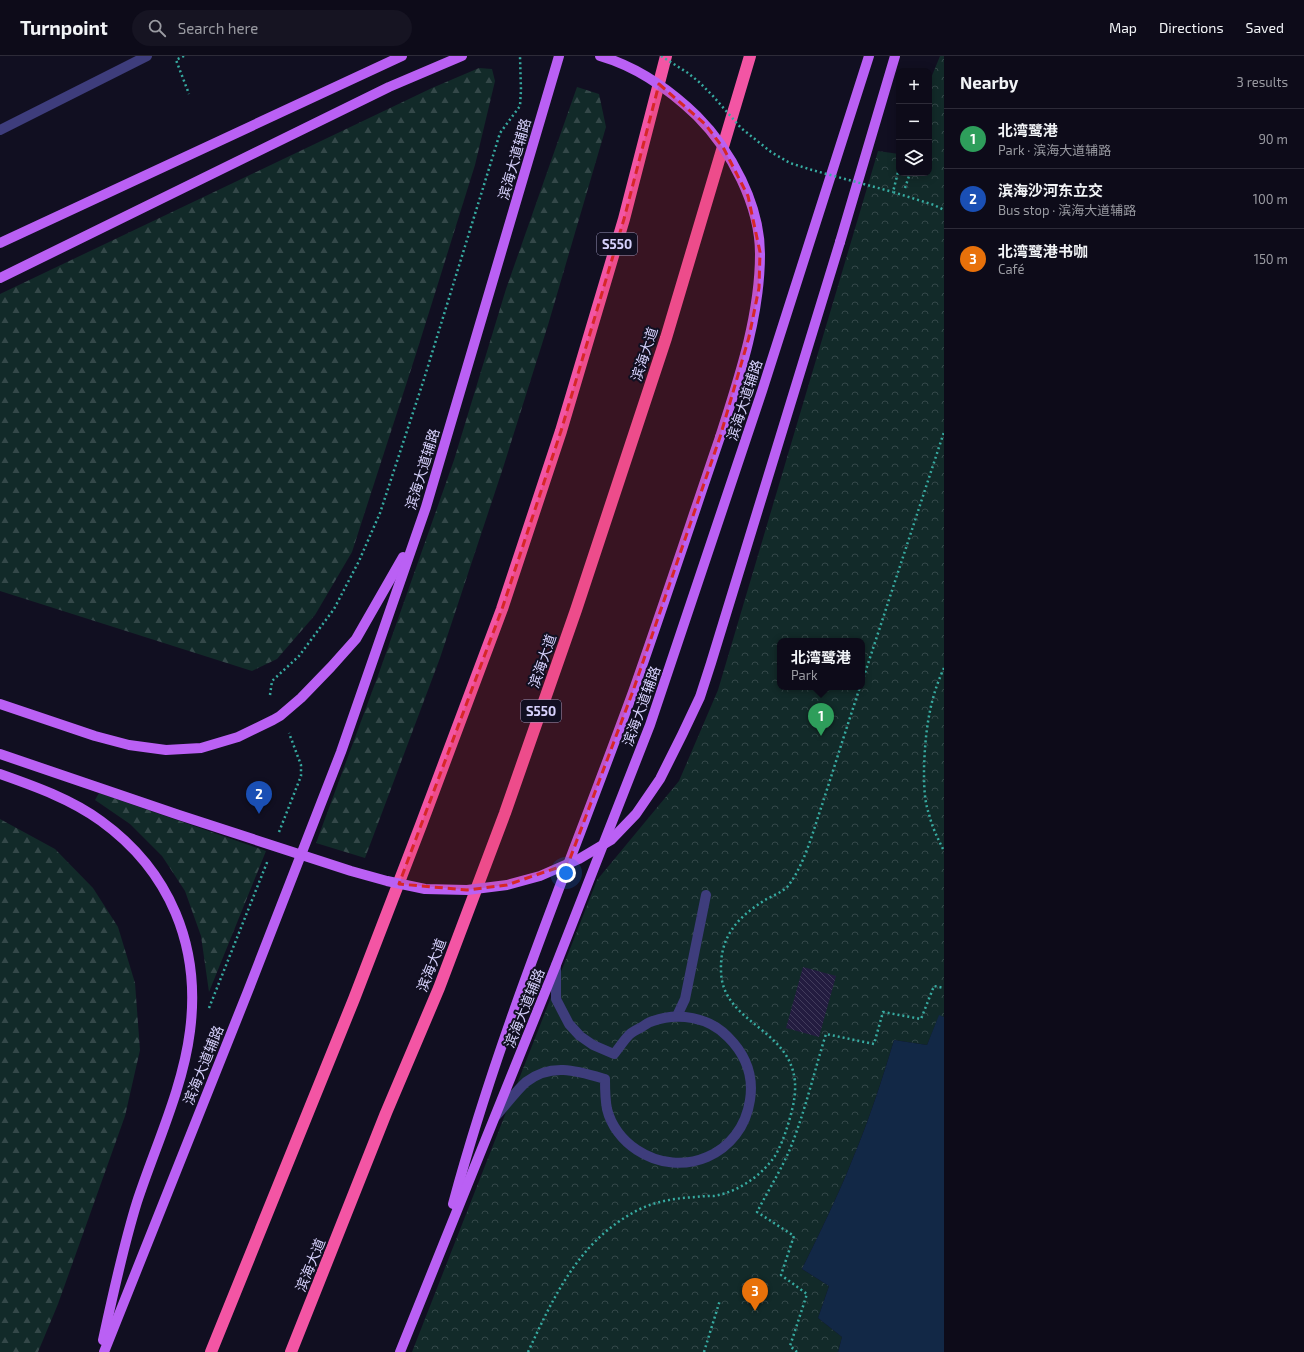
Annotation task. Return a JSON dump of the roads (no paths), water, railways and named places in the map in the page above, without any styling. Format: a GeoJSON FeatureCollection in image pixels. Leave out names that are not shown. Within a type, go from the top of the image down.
{"type":"FeatureCollection","features":[{"type":"Feature","properties":{"kind":"highway","name":"S550"},"geometry":{"type":"LineString","coordinates":[[211,1352],[354,999],[502,609],[561,430],[624,219],[666,56]]}},
{"type":"Feature","properties":{"kind":"highway","name":"滨海大道"},"geometry":{"type":"LineString","coordinates":[[291,1352],[386,1113],[439,988],[506,813],[576,610],[666,338],[750,56]]}},
{"type":"Feature","properties":{"kind":"main road"},"geometry":{"type":"LineString","coordinates":[[0,243],[402,56]]}},
{"type":"Feature","properties":{"kind":"main road"},"geometry":{"type":"LineString","coordinates":[[0,278],[389,87],[462,56]]}},
{"type":"Feature","properties":{"kind":"main road","name":"滨海大道辅路"},"geometry":{"type":"LineString","coordinates":[[104,1352],[248,991],[341,752],[426,506],[558,56]]}},
{"type":"Feature","properties":{"kind":"main road"},"geometry":{"type":"LineString","coordinates":[[442,1246],[461,1174],[524,981],[633,691],[720,437],[740,372],[759,288],[760,252],[756,221],[748,196],[740,178],[724,149],[705,124],[660,84],[640,72],[612,59],[600,56]]}},
{"type":"Feature","properties":{"kind":"main road","name":"滨海大道辅路"},"geometry":{"type":"LineString","coordinates":[[400,1352],[556,965],[650,725],[762,392],[869,56]]}},
{"type":"Feature","properties":{"kind":"main road"},"geometry":{"type":"LineString","coordinates":[[0,754],[187,818],[351,871],[387,881],[425,889],[467,890],[507,885],[540,876],[579,859],[611,840],[636,814],[660,779],[700,697],[712,663],[895,56]]}},
{"type":"Feature","properties":{"kind":"main road"},"geometry":{"type":"LineString","coordinates":[[0,704],[95,736],[129,745],[166,750],[201,748],[238,737],[273,720],[301,698],[356,639],[399,565],[426,506]]}},
{"type":"Feature","properties":{"kind":"main road"},"geometry":{"type":"LineString","coordinates":[[0,774],[40,788],[67,801],[100,820],[126,842],[146,864],[161,884],[173,905],[184,934],[191,963],[193,997],[191,1028],[182,1071],[137,1203],[119,1269],[100,1352]]}},
{"type":"Feature","properties":{"kind":"lane"},"geometry":{"type":"LineString","coordinates":[[0,130],[147,56]]}},
{"type":"Feature","properties":{"kind":"lane"},"geometry":{"type":"LineString","coordinates":[[677,1016],[685,999],[706,895]]}},
{"type":"Feature","properties":{"kind":"lane"},"geometry":{"type":"LineString","coordinates":[[493,1119],[526,1082],[539,1074],[552,1069],[580,1072],[605,1079],[607,1110],[615,1128],[628,1144],[647,1157],[669,1163],[686,1163],[703,1159],[719,1151],[737,1134],[748,1112],[751,1091],[749,1069],[738,1048],[722,1030],[701,1020],[677,1016],[652,1021],[630,1034],[614,1054],[593,1046],[580,1036],[569,1024],[561,1010],[556,999],[556,965]]}},
{"type":"Feature","properties":{"kind":"water"},"geometry":{"type":"Polygon","coordinates":[[[939,1015],[944,1017],[944,1352],[838,1352],[842,1337],[818,1318],[829,1286],[802,1269],[835,1200],[859,1144],[894,1040],[927,1045],[939,1015]]]}},
{"type":"Feature","properties":{"kind":"place","name":"北湾鹭港"},"geometry":{"type":"Point","coordinates":[821,736]}},
{"type":"Feature","properties":{"kind":"place","name":"滨海沙河东立交"},"geometry":{"type":"Point","coordinates":[259,814]}},
{"type":"Feature","properties":{"kind":"place","name":"北湾鹭港书咖"},"geometry":{"type":"Point","coordinates":[755,1311]}}]}
